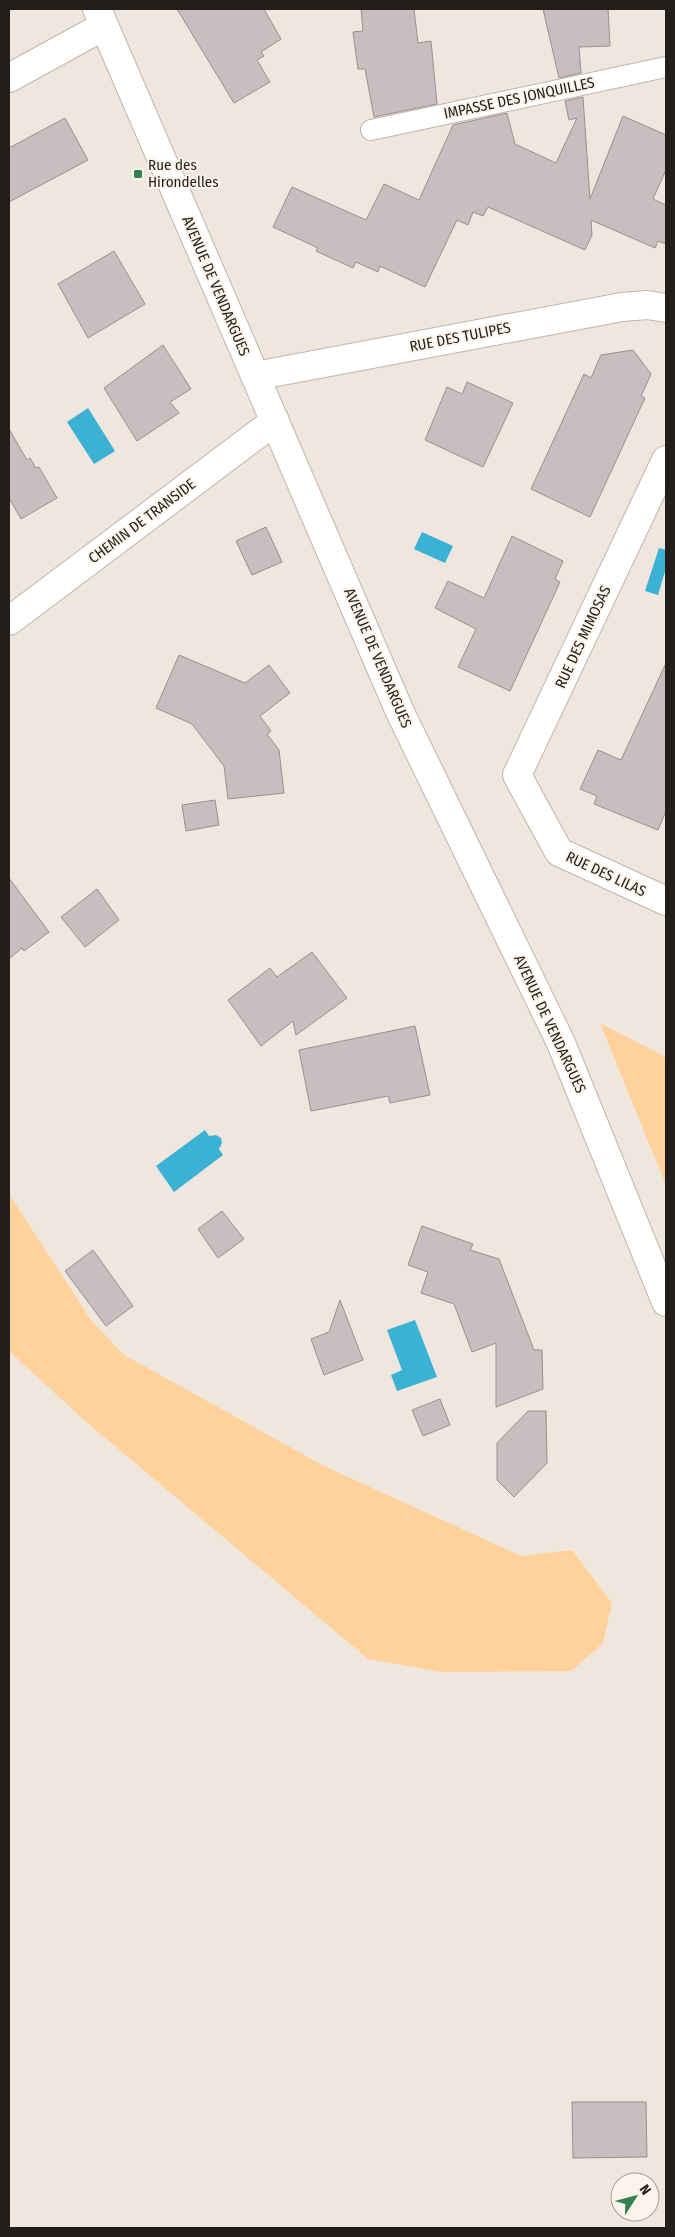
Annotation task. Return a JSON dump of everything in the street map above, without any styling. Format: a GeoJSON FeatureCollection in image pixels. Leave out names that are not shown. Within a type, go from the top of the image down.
{"type":"FeatureCollection","features":[{"type":"Feature","properties":{"kind":"street"},"geometry":{"type":"LineString","coordinates":[[9,78],[101,17]]}},
{"type":"Feature","properties":{"kind":"street","name":"AVENUE DE VENDARGUES"},"geometry":{"type":"LineString","coordinates":[[101,17],[400,712],[561,1042],[666,1302]]}},
{"type":"Feature","properties":{"kind":"street","name":"RUE DES TULIPES"},"geometry":{"type":"LineString","coordinates":[[255,376],[622,307],[647,305],[666,308]]}},
{"type":"Feature","properties":{"kind":"street","name":"CHEMIN DE TRANSIDE"},"geometry":{"type":"LineString","coordinates":[[9,621],[275,420]]}},
{"type":"Feature","properties":{"kind":"street","name":"RUE DES MIMOSAS"},"geometry":{"type":"LineString","coordinates":[[537,813],[517,775],[666,460]]}},
{"type":"Feature","properties":{"kind":"street","name":"RUE DES LILAS"},"geometry":{"type":"LineString","coordinates":[[537,813],[559,852],[666,901]]}},
{"type":"Feature","properties":{"kind":"lane","name":"IMPASSE DES JONQUILLES"},"geometry":{"type":"LineString","coordinates":[[371,130],[666,67]]}},
{"type":"Feature","properties":{"kind":"shaded area"},"geometry":{"type":"Polygon","coordinates":[[[600,1023],[666,1057],[666,1185],[600,1023]]]}},
{"type":"Feature","properties":{"kind":"shaded area"},"geometry":{"type":"Polygon","coordinates":[[[9,1194],[91,1320],[124,1355],[324,1466],[521,1556],[572,1550],[612,1603],[603,1643],[571,1671],[442,1672],[368,1659],[84,1420],[9,1351],[9,1194]]]}},
{"type":"Feature","properties":{"kind":"water"},"geometry":{"type":"Polygon","coordinates":[[[88,408],[115,451],[94,464],[67,422],[88,408]]]}},
{"type":"Feature","properties":{"kind":"water"},"geometry":{"type":"Polygon","coordinates":[[[422,532],[453,546],[445,563],[414,549],[422,532]]]}},
{"type":"Feature","properties":{"kind":"water"},"geometry":{"type":"Polygon","coordinates":[[[659,548],[666,550],[666,568],[658,595],[645,591],[659,548]]]}},
{"type":"Feature","properties":{"kind":"water"},"geometry":{"type":"Polygon","coordinates":[[[205,1130],[209,1136],[216,1135],[221,1138],[222,1143],[219,1149],[223,1155],[174,1192],[156,1166],[205,1130]]]}},
{"type":"Feature","properties":{"kind":"water"},"geometry":{"type":"Polygon","coordinates":[[[415,1320],[437,1377],[397,1391],[391,1375],[402,1370],[387,1330],[415,1320]]]}},
{"type":"Feature","properties":{"kind":"building"},"geometry":{"type":"Polygon","coordinates":[[[177,9],[264,9],[281,39],[261,52],[264,56],[257,60],[270,82],[234,103],[177,9]]]}},
{"type":"Feature","properties":{"kind":"building"},"geometry":{"type":"Polygon","coordinates":[[[361,9],[414,9],[418,43],[431,41],[437,104],[374,117],[365,69],[358,69],[353,32],[363,31],[361,9]]]}},
{"type":"Feature","properties":{"kind":"building"},"geometry":{"type":"Polygon","coordinates":[[[543,9],[608,9],[610,46],[579,47],[581,73],[559,78],[543,9]]]}},
{"type":"Feature","properties":{"kind":"building"},"geometry":{"type":"Polygon","coordinates":[[[583,97],[590,199],[623,116],[666,135],[666,170],[653,199],[666,205],[666,244],[658,241],[655,248],[591,220],[592,235],[585,250],[488,207],[483,216],[473,212],[468,225],[457,220],[425,287],[380,266],[378,272],[356,262],[353,268],[316,251],[318,248],[273,227],[292,187],[366,220],[384,184],[419,200],[453,125],[507,113],[515,144],[556,163],[577,118],[569,120],[565,101],[583,97]]]}},
{"type":"Feature","properties":{"kind":"building"},"geometry":{"type":"Polygon","coordinates":[[[65,118],[88,160],[9,202],[9,148],[65,118]]]}},
{"type":"Feature","properties":{"kind":"building"},"geometry":{"type":"Polygon","coordinates":[[[114,251],[145,304],[88,338],[58,284],[114,251]]]}},
{"type":"Feature","properties":{"kind":"building"},"geometry":{"type":"Polygon","coordinates":[[[163,345],[191,389],[170,402],[179,413],[137,441],[104,388],[163,345]]]}},
{"type":"Feature","properties":{"kind":"building"},"geometry":{"type":"Polygon","coordinates":[[[633,350],[651,374],[641,396],[645,398],[590,517],[531,489],[584,374],[591,378],[601,355],[633,350]]]}},
{"type":"Feature","properties":{"kind":"building"},"geometry":{"type":"Polygon","coordinates":[[[467,382],[513,403],[483,467],[425,440],[447,387],[462,394],[467,382]]]}},
{"type":"Feature","properties":{"kind":"building"},"geometry":{"type":"Polygon","coordinates":[[[9,429],[27,460],[30,458],[36,468],[39,467],[57,498],[21,519],[9,498],[9,429]]]}},
{"type":"Feature","properties":{"kind":"building"},"geometry":{"type":"Polygon","coordinates":[[[266,527],[282,562],[252,575],[236,541],[266,527]]]}},
{"type":"Feature","properties":{"kind":"building"},"geometry":{"type":"Polygon","coordinates":[[[512,536],[563,561],[555,579],[560,582],[510,691],[458,667],[476,629],[435,608],[448,581],[484,598],[512,536]]]}},
{"type":"Feature","properties":{"kind":"building"},"geometry":{"type":"Polygon","coordinates":[[[179,655],[245,683],[269,665],[290,693],[260,716],[271,731],[267,734],[279,750],[284,793],[228,799],[224,766],[192,724],[156,708],[179,655]]]}},
{"type":"Feature","properties":{"kind":"building"},"geometry":{"type":"Polygon","coordinates":[[[666,663],[666,811],[658,830],[594,804],[597,796],[580,789],[598,750],[621,760],[666,663]]]}},
{"type":"Feature","properties":{"kind":"building"},"geometry":{"type":"Polygon","coordinates":[[[215,800],[219,825],[186,831],[182,805],[215,800]]]}},
{"type":"Feature","properties":{"kind":"building"},"geometry":{"type":"Polygon","coordinates":[[[9,878],[49,932],[24,951],[22,948],[9,959],[9,878]]]}},
{"type":"Feature","properties":{"kind":"building"},"geometry":{"type":"Polygon","coordinates":[[[97,889],[119,920],[85,947],[61,917],[97,889]]]}},
{"type":"Feature","properties":{"kind":"building"},"geometry":{"type":"Polygon","coordinates":[[[312,952],[347,998],[296,1035],[293,1021],[261,1046],[228,1000],[270,968],[277,977],[312,952]]]}},
{"type":"Feature","properties":{"kind":"building"},"geometry":{"type":"Polygon","coordinates":[[[415,1026],[430,1095],[390,1103],[388,1096],[311,1111],[299,1050],[415,1026]]]}},
{"type":"Feature","properties":{"kind":"building"},"geometry":{"type":"Polygon","coordinates":[[[222,1211],[244,1239],[218,1258],[198,1229],[222,1211]]]}},
{"type":"Feature","properties":{"kind":"building"},"geometry":{"type":"Polygon","coordinates":[[[422,1226],[473,1244],[470,1250],[499,1259],[534,1350],[542,1350],[543,1389],[496,1407],[496,1343],[472,1352],[454,1304],[421,1293],[428,1272],[408,1265],[422,1226]]]}},
{"type":"Feature","properties":{"kind":"building"},"geometry":{"type":"Polygon","coordinates":[[[93,1250],[133,1306],[106,1326],[65,1271],[93,1250]]]}},
{"type":"Feature","properties":{"kind":"building"},"geometry":{"type":"Polygon","coordinates":[[[340,1300],[363,1360],[324,1375],[311,1339],[329,1332],[340,1300]]]}},
{"type":"Feature","properties":{"kind":"building"},"geometry":{"type":"Polygon","coordinates":[[[440,1399],[450,1425],[423,1436],[412,1410],[440,1399]]]}},
{"type":"Feature","properties":{"kind":"building"},"geometry":{"type":"Polygon","coordinates":[[[528,1411],[546,1411],[547,1463],[514,1497],[497,1480],[497,1443],[528,1411]]]}},
{"type":"Feature","properties":{"kind":"building"},"geometry":{"type":"Polygon","coordinates":[[[572,2102],[646,2102],[647,2157],[573,2158],[572,2102]]]}},
{"type":"Feature","properties":{"kind":"place","name":"Rue des Hirondelles"},"geometry":{"type":"Point","coordinates":[138,174]}}]}
